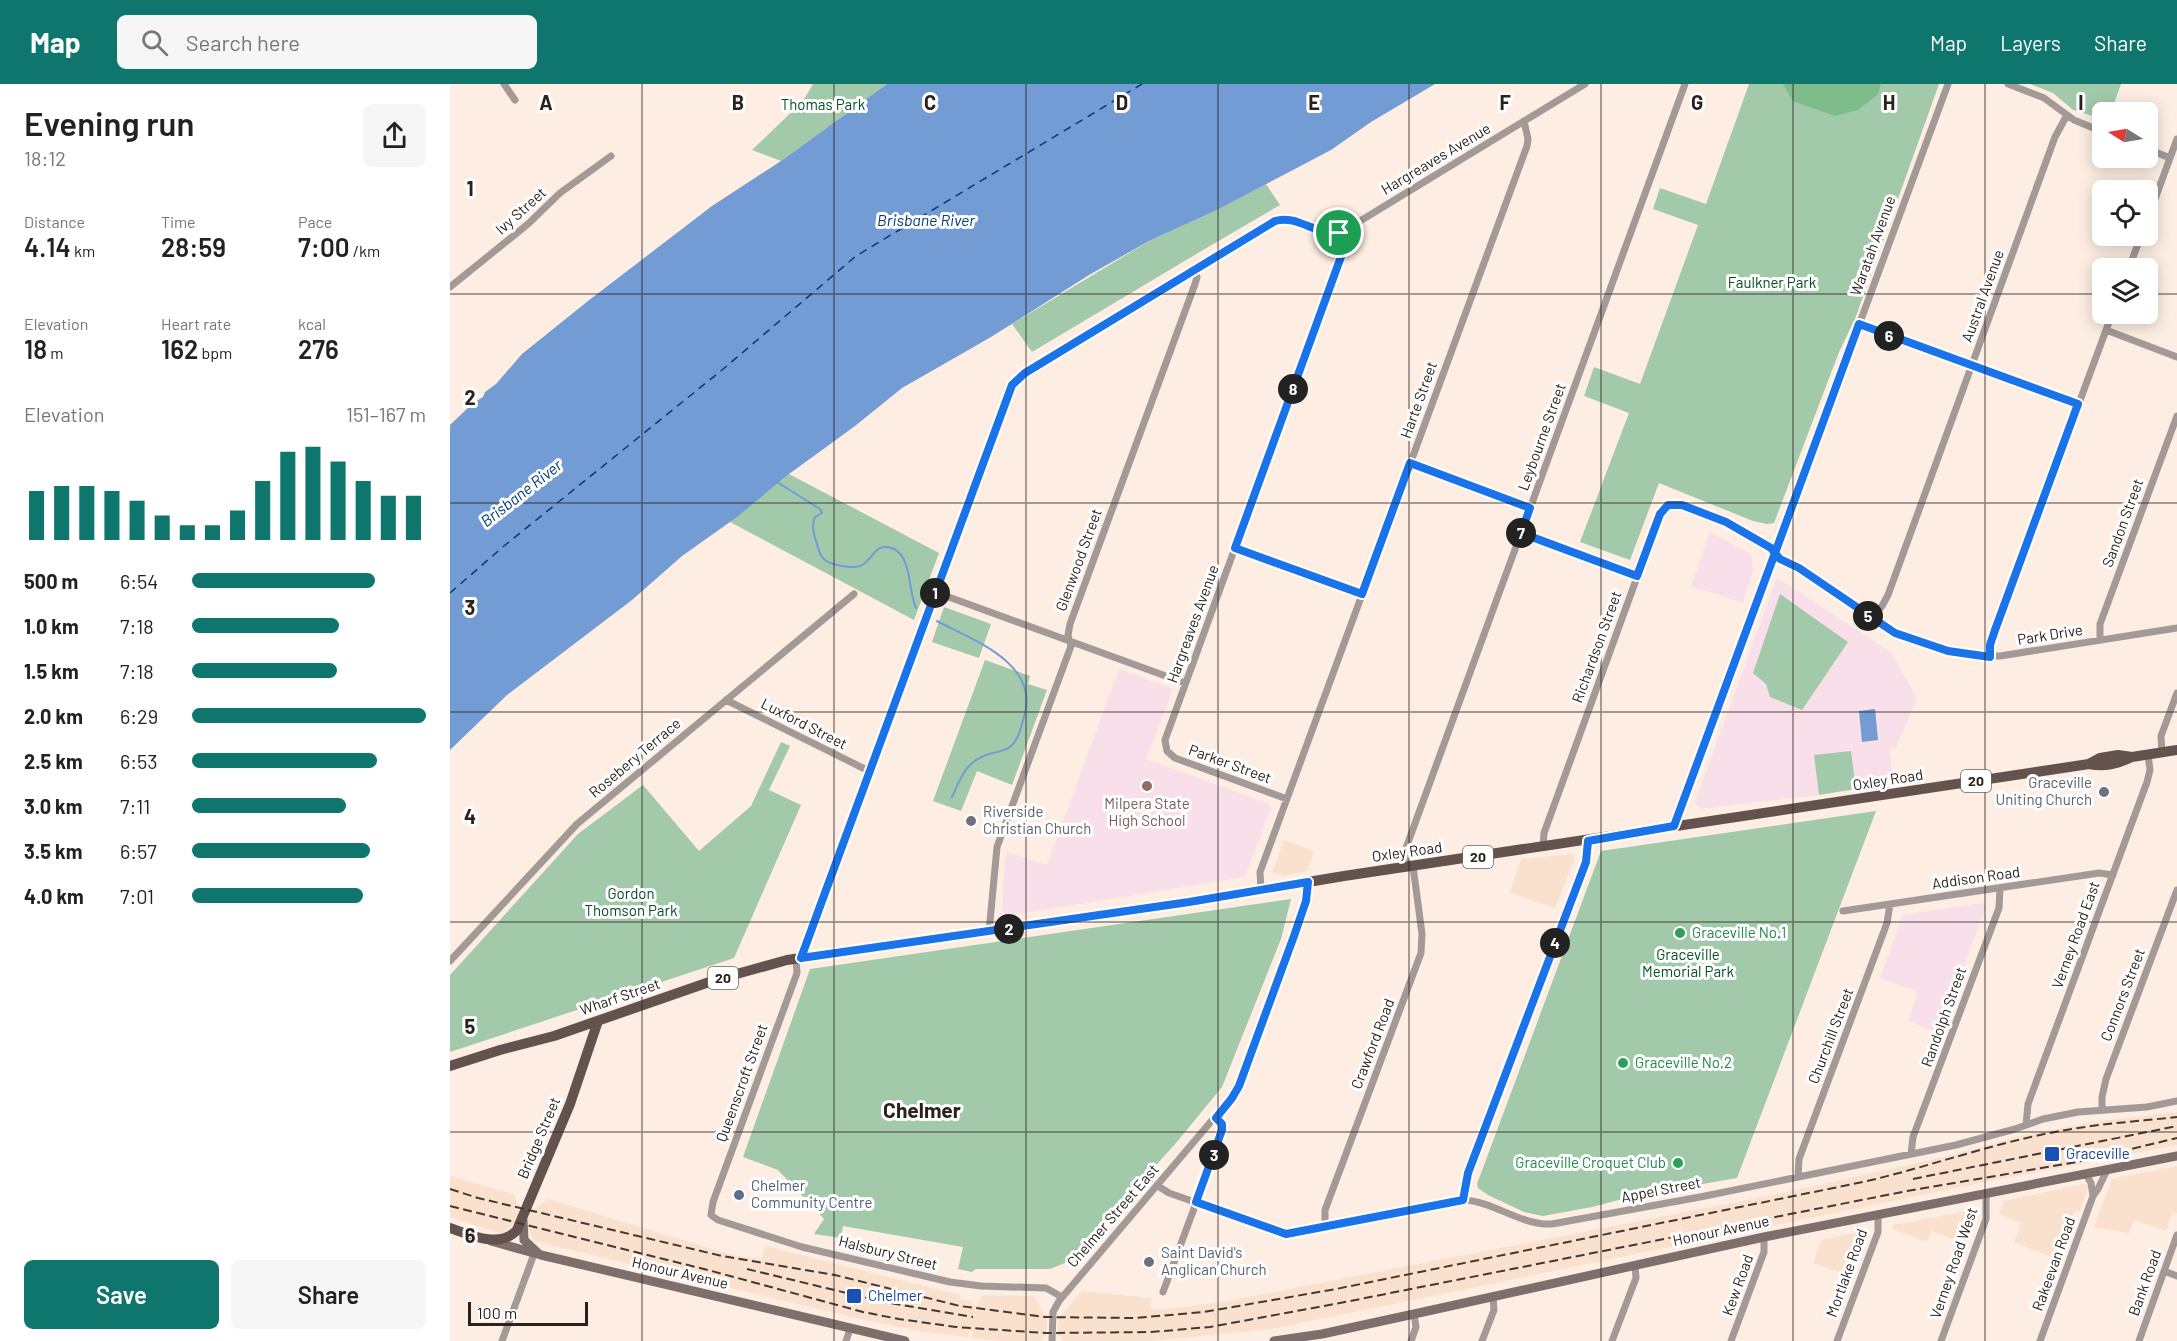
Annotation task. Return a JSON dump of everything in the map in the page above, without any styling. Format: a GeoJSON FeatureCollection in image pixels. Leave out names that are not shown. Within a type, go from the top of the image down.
{"type":"FeatureCollection","features":[{"type":"Feature","properties":{"kind":"main road","name":"Oxley Road"},"geometry":{"type":"LineString","coordinates":[[799,958],[989,932],[2089,764],[2100,758],[2118,755],[2132,757],[2177,750]]}},
{"type":"Feature","properties":{"kind":"main road","name":"Wharf Street"},"geometry":{"type":"LineString","coordinates":[[450,1066],[598,1022],[725,977],[799,958]]}},
{"type":"Feature","properties":{"kind":"main road","name":"Bridge Street"},"geometry":{"type":"LineString","coordinates":[[523,1220],[528,1202],[570,1104],[598,1022]]}},
{"type":"Feature","properties":{"kind":"main road","name":"Honour Avenue"},"geometry":{"type":"LineString","coordinates":[[1274,1341],[1322,1334],[1764,1237],[2177,1156]]}},
{"type":"Feature","properties":{"kind":"main road"},"geometry":{"type":"LineString","coordinates":[[483,1239],[510,1236],[523,1220]]}},
{"type":"Feature","properties":{"kind":"main road"},"geometry":{"type":"LineString","coordinates":[[523,1220],[524,1240],[537,1254]]}},
{"type":"Feature","properties":{"kind":"main road","name":"Honour Avenue"},"geometry":{"type":"LineString","coordinates":[[450,1228],[537,1254],[905,1341]]}},
{"type":"Feature","properties":{"kind":"street"},"geometry":{"type":"LineString","coordinates":[[504,84],[515,100]]}},
{"type":"Feature","properties":{"kind":"street","name":"Hargreaves Avenue"},"geometry":{"type":"LineString","coordinates":[[1167,751],[1164,744],[1166,735],[1342,254],[1344,242],[1342,232],[1585,84]]}},
{"type":"Feature","properties":{"kind":"street","name":"Leybourne Street"},"geometry":{"type":"LineString","coordinates":[[1409,867],[1406,848],[1685,84]]}},
{"type":"Feature","properties":{"kind":"street","name":"Waratah Avenue"},"geometry":{"type":"LineString","coordinates":[[1674,826],[1948,84]]}},
{"type":"Feature","properties":{"kind":"street"},"geometry":{"type":"LineString","coordinates":[[2008,84],[2044,98],[2081,124],[2092,128]]}},
{"type":"Feature","properties":{"kind":"street","name":"Austral Avenue"},"geometry":{"type":"LineString","coordinates":[[1871,619],[1888,595],[2055,137],[2067,115]]}},
{"type":"Feature","properties":{"kind":"street","name":"Harte Street"},"geometry":{"type":"LineString","coordinates":[[1261,890],[1260,875],[1287,799],[1527,146],[1528,139],[1524,121]]}},
{"type":"Feature","properties":{"kind":"street"},"geometry":{"type":"LineString","coordinates":[[2158,191],[2177,140]]}},
{"type":"Feature","properties":{"kind":"street"},"geometry":{"type":"LineString","coordinates":[[2158,153],[2170,158]]}},
{"type":"Feature","properties":{"kind":"street","name":"Ivy Street"},"geometry":{"type":"LineString","coordinates":[[450,286],[528,224],[560,193],[611,156]]}},
{"type":"Feature","properties":{"kind":"street","name":"Queenscroft Street"},"geometry":{"type":"LineString","coordinates":[[711,1215],[712,1202],[797,973],[799,958],[1014,382],[1193,270],[1280,220],[1290,220],[1327,233],[1342,232]]}},
{"type":"Feature","properties":{"kind":"street","name":"Glenwood Street"},"geometry":{"type":"LineString","coordinates":[[989,932],[997,847],[1071,646],[1068,633],[1070,624],[1195,284],[1197,277],[1193,270]]}},
{"type":"Feature","properties":{"kind":"street"},"geometry":{"type":"LineString","coordinates":[[1859,324],[2078,404]]}},
{"type":"Feature","properties":{"kind":"street"},"geometry":{"type":"LineString","coordinates":[[1990,657],[1990,645],[1995,630],[2108,324]]}},
{"type":"Feature","properties":{"kind":"street"},"geometry":{"type":"LineString","coordinates":[[2106,330],[2177,357]]}},
{"type":"Feature","properties":{"kind":"street","name":"Sandon Street"},"geometry":{"type":"LineString","coordinates":[[2100,640],[2100,624],[2177,416]]}},
{"type":"Feature","properties":{"kind":"street"},"geometry":{"type":"LineString","coordinates":[[1410,463],[1530,508]]}},
{"type":"Feature","properties":{"kind":"street","name":"Richardson Street"},"geometry":{"type":"LineString","coordinates":[[1543,848],[1544,833],[1660,514],[1672,504],[1682,505],[1726,522],[1771,548],[1775,553]]}},
{"type":"Feature","properties":{"kind":"street"},"geometry":{"type":"LineString","coordinates":[[1521,533],[1637,576]]}},
{"type":"Feature","properties":{"kind":"street"},"geometry":{"type":"LineString","coordinates":[[1235,548],[1362,594]]}},
{"type":"Feature","properties":{"kind":"street","name":"Park Drive"},"geometry":{"type":"LineString","coordinates":[[1775,553],[1780,559],[1799,568],[1871,619],[1895,633],[1935,648],[1960,654],[1990,657],[2025,653],[2177,627]]}},
{"type":"Feature","properties":{"kind":"street"},"geometry":{"type":"LineString","coordinates":[[935,592],[1185,683]]}},
{"type":"Feature","properties":{"kind":"street","name":"Rosebery Terrace"},"geometry":{"type":"LineString","coordinates":[[450,961],[567,834],[854,594]]}},
{"type":"Feature","properties":{"kind":"street"},"geometry":{"type":"LineString","coordinates":[[2162,753],[2161,736],[2177,693]]}},
{"type":"Feature","properties":{"kind":"street","name":"Luxford Street"},"geometry":{"type":"LineString","coordinates":[[726,700],[869,771]]}},
{"type":"Feature","properties":{"kind":"street","name":"Parker Street"},"geometry":{"type":"LineString","coordinates":[[1167,751],[1179,759],[1287,799]]}},
{"type":"Feature","properties":{"kind":"street","name":"Verney Road East"},"geometry":{"type":"LineString","coordinates":[[2026,1125],[2028,1104],[2149,778],[2148,755]]}},
{"type":"Feature","properties":{"kind":"street"},"geometry":{"type":"LineString","coordinates":[[1463,1200],[1468,1173],[1586,862],[1588,841]]}},
{"type":"Feature","properties":{"kind":"street","name":"Crawford Road"},"geometry":{"type":"LineString","coordinates":[[1324,1227],[1325,1210],[1421,953],[1422,934],[1409,867]]}},
{"type":"Feature","properties":{"kind":"street","name":"Addison Road"},"geometry":{"type":"LineString","coordinates":[[1843,911],[2099,873],[2113,875]]}},
{"type":"Feature","properties":{"kind":"street","name":"Chelmer Street East"},"geometry":{"type":"LineString","coordinates":[[1052,1341],[1053,1312],[1062,1297],[1216,1118],[1239,1086],[1306,901],[1308,882]]}},
{"type":"Feature","properties":{"kind":"street","name":"Randolph Street"},"geometry":{"type":"LineString","coordinates":[[1911,1154],[1913,1137],[1999,908],[2000,889]]}},
{"type":"Feature","properties":{"kind":"street","name":"Connors Street"},"geometry":{"type":"LineString","coordinates":[[2102,1110],[2106,1079],[2177,890]]}},
{"type":"Feature","properties":{"kind":"street","name":"Churchill Street"},"geometry":{"type":"LineString","coordinates":[[1798,1176],[1799,1159],[1887,923],[1890,904]]}},
{"type":"Feature","properties":{"kind":"street","name":"Appel Street"},"geometry":{"type":"LineString","coordinates":[[1158,1185],[1169,1192],[1281,1233],[1292,1233],[1463,1200],[1478,1202],[1533,1222],[1552,1224],[1911,1154],[1966,1142],[2036,1120],[2102,1110],[2147,1107],[2177,1101]]}},
{"type":"Feature","properties":{"kind":"street"},"geometry":{"type":"LineString","coordinates":[[1163,1292],[1222,1130],[1222,1124],[1216,1118]]}},
{"type":"Feature","properties":{"kind":"street","name":"Rakeevan Road"},"geometry":{"type":"LineString","coordinates":[[2040,1341],[2093,1196],[2107,1170]]}},
{"type":"Feature","properties":{"kind":"street"},"geometry":{"type":"LineString","coordinates":[[2086,1174],[2091,1183],[2093,1196]]}},
{"type":"Feature","properties":{"kind":"street","name":"Verney Road West"},"geometry":{"type":"LineString","coordinates":[[1941,1341],[1986,1219],[1986,1193]]}},
{"type":"Feature","properties":{"kind":"street","name":"Mortlake Road"},"geometry":{"type":"LineString","coordinates":[[1837,1341],[1878,1232],[1878,1214]]}},
{"type":"Feature","properties":{"kind":"street","name":"Halsbury Street"},"geometry":{"type":"LineString","coordinates":[[711,1215],[718,1220],[802,1247],[942,1280],[981,1286],[1046,1288],[1062,1297]]}},
{"type":"Feature","properties":{"kind":"street","name":"Bank Road"},"geometry":{"type":"LineString","coordinates":[[2139,1341],[2177,1234]]}},
{"type":"Feature","properties":{"kind":"street","name":"Kew Road"},"geometry":{"type":"LineString","coordinates":[[1731,1341],[1765,1249],[1764,1237]]}},
{"type":"Feature","properties":{"kind":"street"},"geometry":{"type":"LineString","coordinates":[[502,1341],[537,1254]]}},
{"type":"Feature","properties":{"kind":"street"},"geometry":{"type":"LineString","coordinates":[[1612,1341],[1636,1278],[1635,1265]]}},
{"type":"Feature","properties":{"kind":"street"},"geometry":{"type":"LineString","coordinates":[[2164,1271],[2177,1276]]}},
{"type":"Feature","properties":{"kind":"street"},"geometry":{"type":"LineString","coordinates":[[1482,1341],[1494,1310],[1492,1297]]}},
{"type":"Feature","properties":{"kind":"street"},"geometry":{"type":"LineString","coordinates":[[1411,1341],[1416,1327],[1414,1314]]}},
{"type":"Feature","properties":{"kind":"street"},"geometry":{"type":"LineString","coordinates":[[846,1341],[850,1329]]}},
{"type":"Feature","properties":{"kind":"shaded area"},"geometry":{"type":"Polygon","coordinates":[[[1710,532],[1751,554],[1753,571],[1743,603],[1691,586],[1710,532]]]}},
{"type":"Feature","properties":{"kind":"shaded area"},"geometry":{"type":"Polygon","coordinates":[[[1777,578],[1891,652],[1917,699],[1896,747],[1889,749],[1894,782],[1819,795],[1700,809],[1695,802],[1777,578]]]}},
{"type":"Feature","properties":{"kind":"shaded area","name":"Milpera State High School"},"geometry":{"type":"Polygon","coordinates":[[[1119,669],[1173,689],[1146,759],[1267,803],[1271,808],[1245,877],[1005,916],[1002,912],[1007,852],[1047,865],[1119,669]]]}},
{"type":"Feature","properties":{"kind":"shaded area"},"geometry":{"type":"Polygon","coordinates":[[[1284,840],[1314,851],[1307,871],[1285,876],[1272,873],[1284,840]]]}},
{"type":"Feature","properties":{"kind":"shaded area"},"geometry":{"type":"Polygon","coordinates":[[[1572,854],[1575,858],[1555,908],[1510,893],[1521,859],[1572,854]]]}},
{"type":"Feature","properties":{"kind":"shaded area"},"geometry":{"type":"Polygon","coordinates":[[[1983,903],[1986,907],[1939,1033],[1908,1021],[1918,992],[1880,978],[1903,915],[1983,903]]]}},
{"type":"Feature","properties":{"kind":"shaded area"},"geometry":{"type":"Polygon","coordinates":[[[2177,1112],[2177,1145],[1985,1182],[1272,1329],[1151,1341],[1063,1341],[1058,1336],[1059,1316],[1082,1291],[1151,1298],[1150,1309],[1169,1309],[1228,1301],[1788,1192],[1952,1155],[2019,1136],[2094,1122],[2177,1112]]]}},
{"type":"Feature","properties":{"kind":"shaded area"},"geometry":{"type":"Polygon","coordinates":[[[2177,1166],[2177,1213],[2172,1213],[2166,1231],[2134,1220],[2129,1233],[2094,1227],[2112,1179],[2177,1166]]]}},
{"type":"Feature","properties":{"kind":"shaded area"},"geometry":{"type":"Polygon","coordinates":[[[450,1176],[514,1194],[517,1204],[520,1205],[515,1226],[512,1225],[502,1234],[450,1217],[450,1176]]]}},
{"type":"Feature","properties":{"kind":"shaded area"},"geometry":{"type":"Polygon","coordinates":[[[2083,1184],[2089,1185],[2080,1210],[2074,1212],[2057,1259],[2014,1243],[2021,1223],[1999,1214],[2004,1201],[2083,1184]]]}},
{"type":"Feature","properties":{"kind":"shaded area"},"geometry":{"type":"Polygon","coordinates":[[[548,1199],[732,1255],[762,1259],[765,1246],[960,1295],[960,1299],[973,1301],[972,1305],[976,1306],[982,1295],[1034,1296],[1044,1315],[1047,1315],[1046,1336],[1041,1341],[1002,1341],[972,1338],[973,1331],[969,1331],[968,1337],[925,1332],[861,1319],[533,1241],[529,1229],[526,1229],[531,1208],[534,1209],[548,1199]]]}},
{"type":"Feature","properties":{"kind":"shaded area"},"geometry":{"type":"Polygon","coordinates":[[[1971,1210],[1976,1211],[1977,1216],[1967,1244],[1931,1231],[1927,1242],[1892,1229],[1894,1225],[1971,1210]]]}},
{"type":"Feature","properties":{"kind":"shaded area"},"geometry":{"type":"Polygon","coordinates":[[[1866,1230],[1849,1276],[1813,1263],[1821,1240],[1866,1230]]]}},
{"type":"Feature","properties":{"kind":"green space","name":"Thomas Park"},"geometry":{"type":"Polygon","coordinates":[[[813,84],[887,84],[781,161],[752,150],[803,101],[813,84]]]}},
{"type":"Feature","properties":{"kind":"green space","name":"Faulkner Park"},"geometry":{"type":"Polygon","coordinates":[[[1749,84],[1939,84],[1855,319],[1839,352],[1774,523],[1753,521],[1659,483],[1630,560],[1580,542],[1629,413],[1584,396],[1594,367],[1640,384],[1698,225],[1653,209],[1660,188],[1706,204],[1749,84]]]}},
{"type":"Feature","properties":{"kind":"green space"},"geometry":{"type":"Polygon","coordinates":[[[1783,84],[1881,84],[1878,94],[1858,110],[1835,116],[1793,101],[1783,84]]]}},
{"type":"Feature","properties":{"kind":"green space"},"geometry":{"type":"Polygon","coordinates":[[[2030,84],[2121,84],[2115,102],[2092,102],[2092,116],[2073,110],[2053,93],[2030,84]]]}},
{"type":"Feature","properties":{"kind":"green space"},"geometry":{"type":"Polygon","coordinates":[[[1266,184],[1280,205],[1032,352],[1012,324],[1149,241],[1217,210],[1266,184]]]}},
{"type":"Feature","properties":{"kind":"green space"},"geometry":{"type":"Polygon","coordinates":[[[789,474],[939,553],[914,620],[730,522],[789,474]]]}},
{"type":"Feature","properties":{"kind":"green space"},"geometry":{"type":"Polygon","coordinates":[[[1780,594],[1848,642],[1802,710],[1770,697],[1766,684],[1753,673],[1780,594]]]}},
{"type":"Feature","properties":{"kind":"green space"},"geometry":{"type":"Polygon","coordinates":[[[944,607],[991,624],[979,658],[932,642],[944,607]]]}},
{"type":"Feature","properties":{"kind":"green space"},"geometry":{"type":"Polygon","coordinates":[[[985,660],[1030,676],[1028,684],[1047,690],[1012,785],[977,771],[961,811],[933,801],[985,660]]]}},
{"type":"Feature","properties":{"kind":"green space","name":"Gordon Thomson Park"},"geometry":{"type":"Polygon","coordinates":[[[781,742],[790,746],[769,790],[801,805],[734,958],[450,1052],[450,975],[578,834],[643,785],[699,851],[751,806],[781,742]]]}},
{"type":"Feature","properties":{"kind":"green space"},"geometry":{"type":"Polygon","coordinates":[[[1851,751],[1856,789],[1819,795],[1814,755],[1851,751]]]}},
{"type":"Feature","properties":{"kind":"green space","name":"Graceville Memorial Park"},"geometry":{"type":"Polygon","coordinates":[[[1876,811],[1737,1178],[1634,1196],[1543,1216],[1524,1212],[1478,1188],[1477,1184],[1601,851],[1876,811]]]}},
{"type":"Feature","properties":{"kind":"green space"},"geometry":{"type":"Polygon","coordinates":[[[1291,899],[1281,939],[1222,1087],[1176,1143],[1065,1263],[1050,1269],[976,1269],[972,1272],[958,1269],[963,1247],[843,1226],[841,1238],[814,1234],[824,1219],[778,1170],[743,1157],[810,969],[1291,899]]]}},
{"type":"Feature","properties":{"kind":"water","name":"Brisbane River"},"geometry":{"type":"Polygon","coordinates":[[[887,84],[1435,84],[1371,122],[1331,150],[1217,210],[1149,241],[902,388],[789,474],[737,517],[682,556],[632,600],[507,695],[450,750],[450,425],[483,397],[485,392],[496,384],[522,354],[588,301],[712,206],[781,161],[887,84]]]}},
{"type":"Feature","properties":{"kind":"water"},"geometry":{"type":"Polygon","coordinates":[[[1875,709],[1878,740],[1862,742],[1859,711],[1875,709]]]}},
{"type":"Feature","properties":{"kind":"waterway"},"geometry":{"type":"LineString","coordinates":[[777,482],[820,509],[822,513],[815,517],[813,530],[820,553],[828,562],[856,567],[864,564],[882,547],[894,549],[900,553],[907,567],[916,608]]}},
{"type":"Feature","properties":{"kind":"waterway"},"geometry":{"type":"LineString","coordinates":[[937,621],[1000,656],[1023,682],[1027,698],[1022,725],[1014,743],[1006,749],[981,757],[970,765],[952,797]]}},
{"type":"Feature","properties":{"kind":"ferry route"},"geometry":{"type":"LineString","coordinates":[[450,593],[504,546],[722,370],[856,256],[1142,84]]}},
{"type":"Feature","properties":{"kind":"railway"},"geometry":{"type":"LineString","coordinates":[[450,1189],[478,1198],[722,1256],[835,1275],[960,1306],[1045,1317],[1135,1318],[1204,1312],[1336,1289],[1863,1182],[1993,1146],[2046,1134],[2098,1125],[2177,1117]]}},
{"type":"Feature","properties":{"kind":"railway"},"geometry":{"type":"LineString","coordinates":[[1913,1179],[2177,1126]]}},
{"type":"Feature","properties":{"kind":"railway"},"geometry":{"type":"LineString","coordinates":[[450,1206],[708,1270],[863,1312],[899,1319],[956,1327],[1046,1333],[1151,1332],[1210,1327],[1340,1303],[1907,1191],[2077,1162],[2177,1138]]}},
{"type":"Feature","properties":{"kind":"railway"},"geometry":{"type":"LineString","coordinates":[[747,1269],[884,1302],[973,1317]]}},
{"type":"Feature","properties":{"kind":"place","name":"Milpera State High School"},"geometry":{"type":"Point","coordinates":[1147,786]}},
{"type":"Feature","properties":{"kind":"place","name":"Graceville Uniting Church"},"geometry":{"type":"Point","coordinates":[2104,792]}},
{"type":"Feature","properties":{"kind":"place","name":"Riverside Christian Church"},"geometry":{"type":"Point","coordinates":[971,821]}},
{"type":"Feature","properties":{"kind":"place","name":"Graceville No.1"},"geometry":{"type":"Point","coordinates":[1680,933]}},
{"type":"Feature","properties":{"kind":"place","name":"Graceville No.2"},"geometry":{"type":"Point","coordinates":[1623,1063]}},
{"type":"Feature","properties":{"kind":"place","name":"Graceville"},"geometry":{"type":"Point","coordinates":[2052,1154]}},
{"type":"Feature","properties":{"kind":"place","name":"Graceville Croquet Club"},"geometry":{"type":"Point","coordinates":[1678,1163]}},
{"type":"Feature","properties":{"kind":"place","name":"Chelmer Community Centre"},"geometry":{"type":"Point","coordinates":[739,1195]}},
{"type":"Feature","properties":{"kind":"place","name":"Saint David's Anglican Church"},"geometry":{"type":"Point","coordinates":[1149,1262]}},
{"type":"Feature","properties":{"kind":"place","name":"Chelmer"},"geometry":{"type":"Point","coordinates":[854,1296]}},
{"type":"Feature","properties":{"kind":"district","name":"Chelmer"},"geometry":{"type":"Point","coordinates":[922,1111]}},
{"type":"Feature","properties":{"kind":"route"},"geometry":{"type":"LineString","coordinates":[[1339,233],[1327,233],[1290,220],[1275,221],[1014,382],[801,958],[989,932],[1308,882],[1306,901],[1239,1086],[1216,1118],[1222,1124],[1221,1136],[1196,1202],[1286,1234],[1463,1200],[1468,1173],[1586,862],[1588,841],[1674,826],[1775,553],[1780,559],[1799,568],[1888,630],[1935,648],[1971,656],[1990,657],[1990,645],[1995,630],[2078,404],[1859,324],[1775,553],[1771,548],[1726,522],[1682,505],[1672,504],[1663,509],[1660,514],[1637,576],[1521,533],[1530,508],[1410,463],[1362,594],[1235,548],[1342,254],[1344,240],[1342,232],[1339,233]]}}]}
